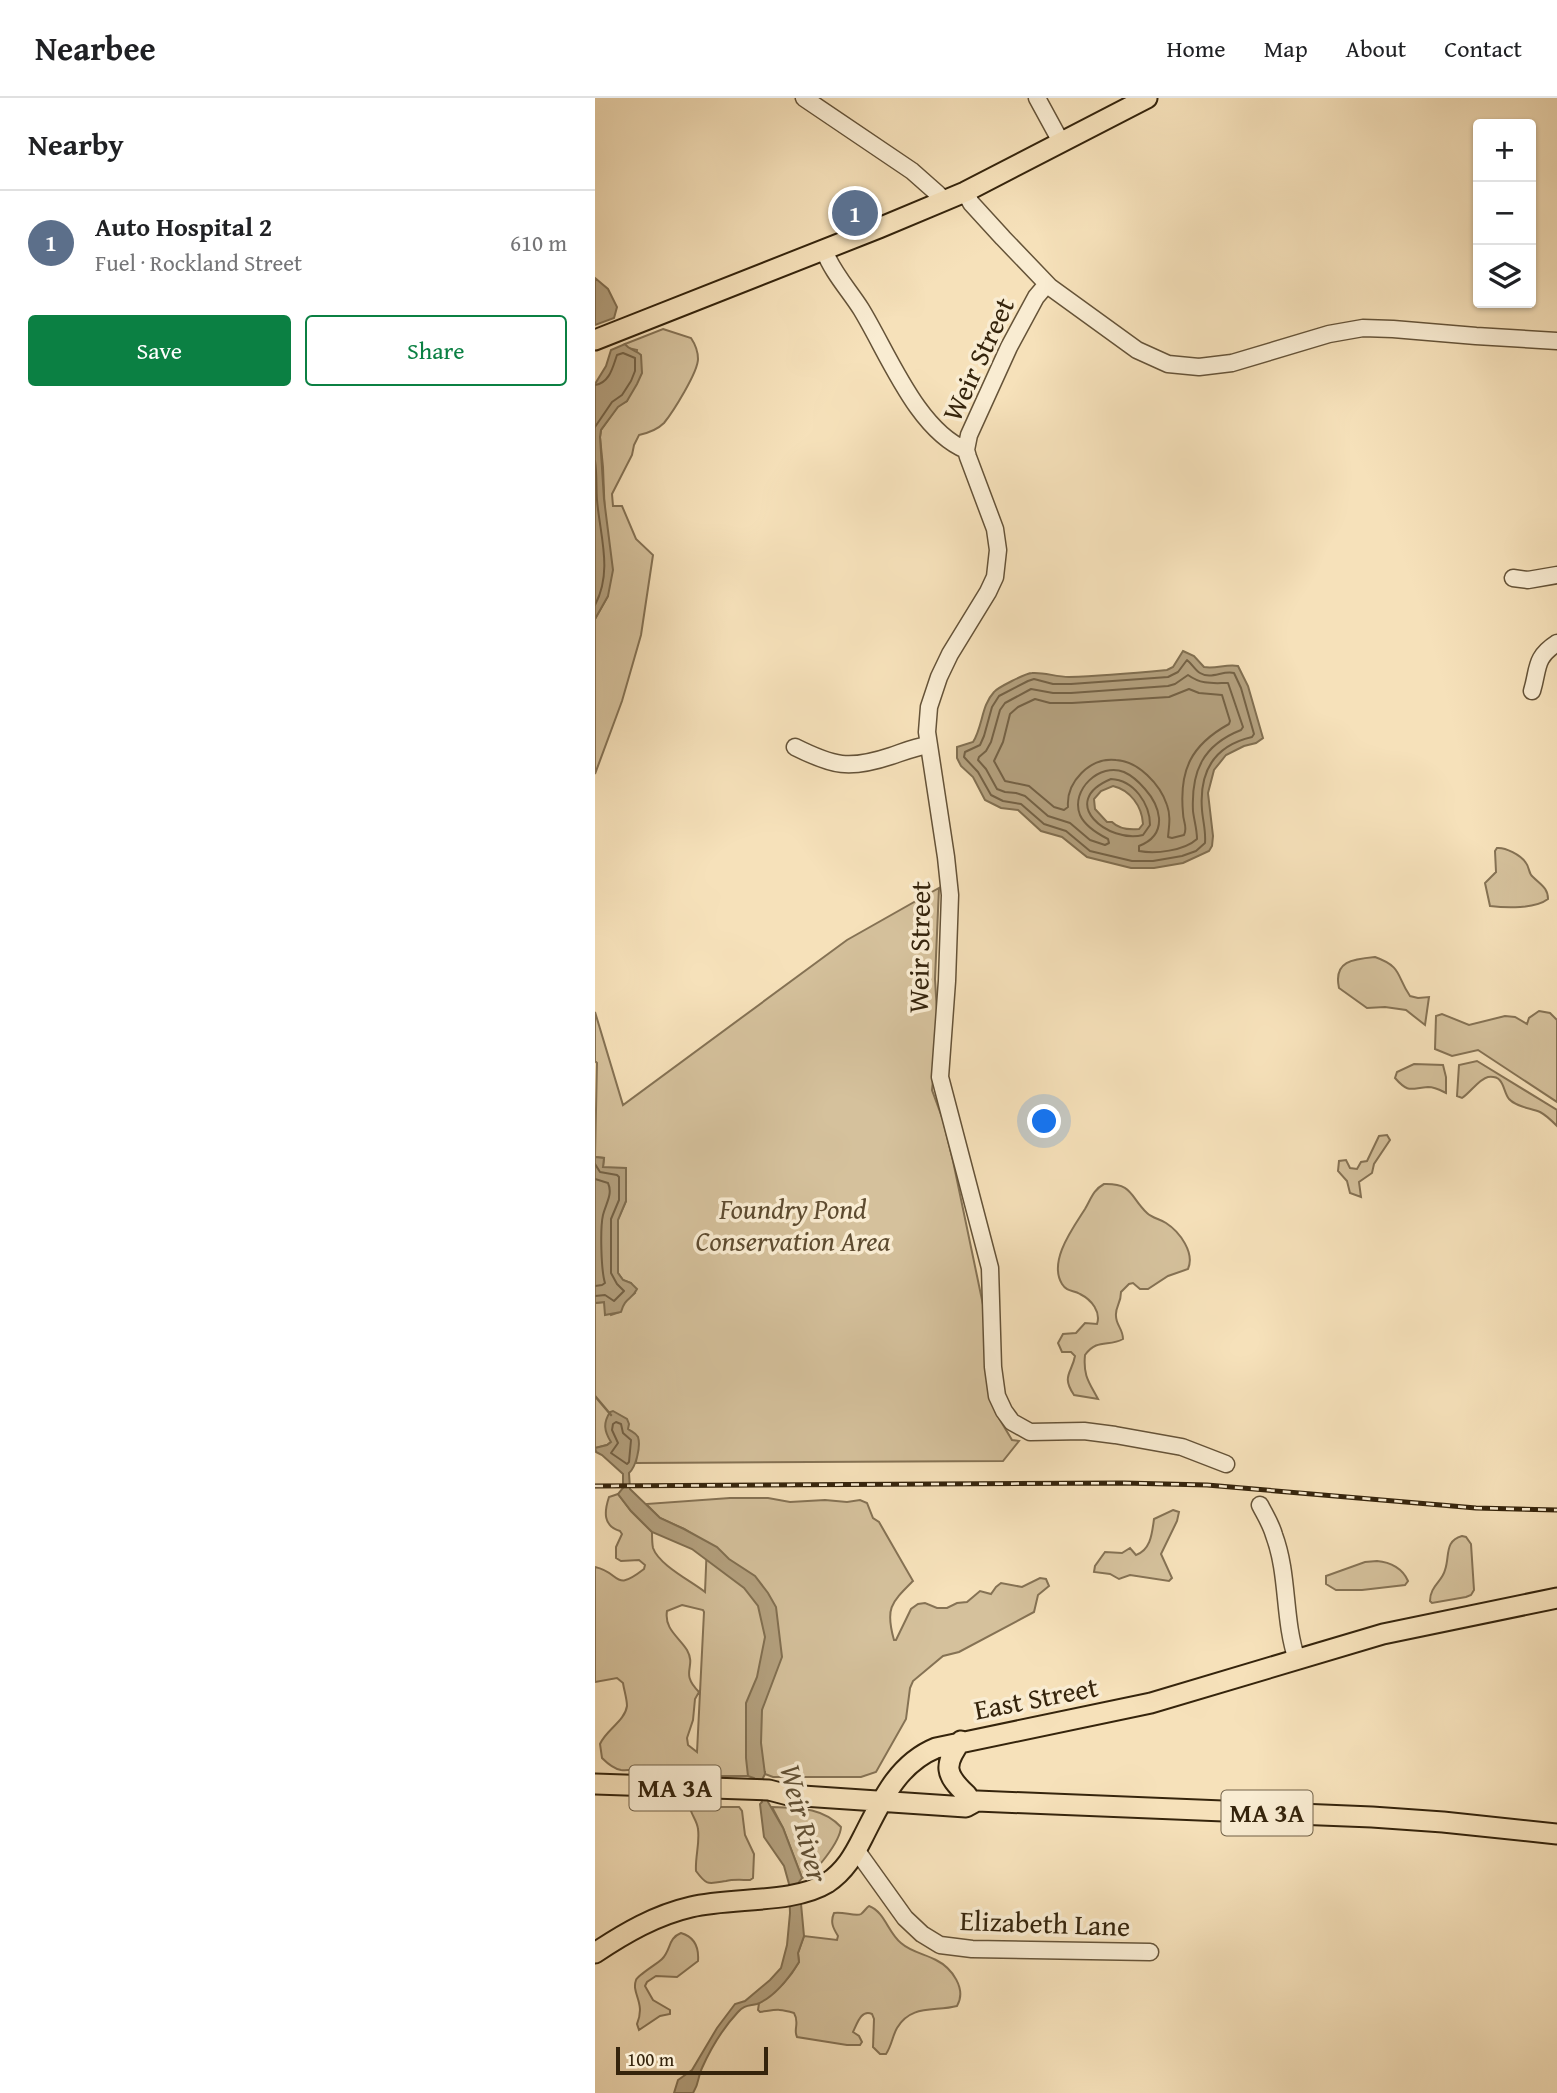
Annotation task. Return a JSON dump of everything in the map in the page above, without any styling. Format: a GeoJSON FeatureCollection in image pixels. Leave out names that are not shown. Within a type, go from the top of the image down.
{"type":"FeatureCollection","features":[{"type":"Feature","properties":{"kind":"main road"},"geometry":{"type":"LineString","coordinates":[[595,340],[965,192],[1147,98]]}},
{"type":"Feature","properties":{"kind":"main road","name":"East Street"},"geometry":{"type":"LineString","coordinates":[[595,1952],[636,1928],[671,1912],[712,1903],[781,1896],[817,1889],[845,1868],[899,1774],[918,1757],[936,1748],[1151,1703],[1407,1628],[1557,1598]]}},
{"type":"Feature","properties":{"kind":"main road"},"geometry":{"type":"LineString","coordinates":[[961,1741],[951,1756],[949,1772],[953,1781],[972,1798]]}},
{"type":"Feature","properties":{"kind":"main road","name":"MA 3A"},"geometry":{"type":"LineString","coordinates":[[595,1784],[762,1790],[809,1785],[857,1786],[885,1795],[966,1807],[972,1798],[1372,1817],[1557,1834]]}},
{"type":"Feature","properties":{"kind":"street"},"geometry":{"type":"LineString","coordinates":[[804,98],[912,171],[943,201]]}},
{"type":"Feature","properties":{"kind":"street"},"geometry":{"type":"LineString","coordinates":[[1037,98],[1061,142]]}},
{"type":"Feature","properties":{"kind":"street"},"geometry":{"type":"LineString","coordinates":[[965,192],[971,203],[1047,284],[1087,316],[1137,350],[1160,362],[1182,367],[1209,366],[1242,360],[1329,334],[1363,328],[1557,341]]}},
{"type":"Feature","properties":{"kind":"street"},"geometry":{"type":"LineString","coordinates":[[824,250],[831,266],[862,311],[923,415],[938,431],[966,450]]}},
{"type":"Feature","properties":{"kind":"street","name":"Weir Street"},"geometry":{"type":"LineString","coordinates":[[1047,284],[1036,297],[998,370],[969,435],[966,450],[995,529],[997,561],[992,584],[950,654],[935,686],[927,715],[928,746],[950,895],[940,1077],[990,1268],[993,1367],[1000,1404],[1012,1422],[1030,1432],[1084,1431],[1182,1447],[1226,1464]]}},
{"type":"Feature","properties":{"kind":"street"},"geometry":{"type":"LineString","coordinates":[[1513,578],[1528,580],[1557,575]]}},
{"type":"Feature","properties":{"kind":"street"},"geometry":{"type":"LineString","coordinates":[[1532,691],[1537,664],[1557,643]]}},
{"type":"Feature","properties":{"kind":"street"},"geometry":{"type":"LineString","coordinates":[[795,747],[831,763],[854,765],[928,746]]}},
{"type":"Feature","properties":{"kind":"street"},"geometry":{"type":"LineString","coordinates":[[1259,1505],[1275,1535],[1289,1630],[1297,1660]]}},
{"type":"Feature","properties":{"kind":"street","name":"Elizabeth Lane"},"geometry":{"type":"LineString","coordinates":[[857,1850],[905,1918],[922,1934],[940,1945],[972,1949],[1150,1952]]}},
{"type":"Feature","properties":{"kind":"green space"},"geometry":{"type":"Polygon","coordinates":[[[663,329],[691,338],[698,359],[690,382],[664,423],[639,435],[612,494],[613,506],[622,506],[636,539],[653,555],[641,635],[622,701],[595,774],[595,619],[608,596],[601,430],[618,406],[627,401],[637,350],[628,348],[625,344],[663,329]]]}},
{"type":"Feature","properties":{"kind":"green space"},"geometry":{"type":"Polygon","coordinates":[[[1497,848],[1517,854],[1524,860],[1531,875],[1545,889],[1548,899],[1528,906],[1490,906],[1485,883],[1496,872],[1497,848]]]}},
{"type":"Feature","properties":{"kind":"green space","name":"Foundry Pond Conservation Area"},"geometry":{"type":"Polygon","coordinates":[[[939,888],[935,979],[938,1030],[932,1090],[953,1161],[986,1319],[987,1380],[996,1413],[1012,1440],[1019,1441],[1003,1461],[636,1463],[638,1438],[611,1442],[595,1448],[595,1303],[605,1302],[611,1315],[620,1312],[623,1302],[635,1293],[631,1283],[623,1280],[618,1273],[618,1219],[626,1201],[603,1167],[604,1158],[595,1157],[595,1012],[623,1105],[847,940],[939,888]]]}},
{"type":"Feature","properties":{"kind":"green space"},"geometry":{"type":"Polygon","coordinates":[[[1375,957],[1395,968],[1410,996],[1429,997],[1425,1025],[1406,1010],[1367,1008],[1339,988],[1339,972],[1342,967],[1352,961],[1375,957]]]}},
{"type":"Feature","properties":{"kind":"green space"},"geometry":{"type":"Polygon","coordinates":[[[1539,1011],[1550,1013],[1557,1020],[1557,1102],[1478,1050],[1452,1056],[1435,1049],[1436,1016],[1442,1014],[1469,1025],[1505,1016],[1515,1017],[1527,1024],[1529,1018],[1539,1011]]]}},
{"type":"Feature","properties":{"kind":"green space"},"geometry":{"type":"Polygon","coordinates":[[[1477,1061],[1557,1110],[1557,1126],[1540,1112],[1512,1102],[1497,1078],[1488,1077],[1481,1080],[1462,1098],[1457,1096],[1459,1065],[1477,1061]]]}},
{"type":"Feature","properties":{"kind":"green space"},"geometry":{"type":"Polygon","coordinates":[[[1414,1064],[1443,1065],[1446,1093],[1431,1087],[1410,1089],[1395,1078],[1397,1072],[1414,1064]]]}},
{"type":"Feature","properties":{"kind":"green space"},"geometry":{"type":"Polygon","coordinates":[[[1387,1135],[1390,1140],[1374,1164],[1372,1173],[1359,1182],[1361,1197],[1350,1193],[1347,1181],[1338,1171],[1339,1161],[1346,1160],[1350,1168],[1357,1169],[1361,1162],[1367,1161],[1379,1136],[1387,1135]]]}},
{"type":"Feature","properties":{"kind":"green space"},"geometry":{"type":"Polygon","coordinates":[[[1104,1184],[1126,1189],[1149,1215],[1171,1227],[1185,1243],[1190,1263],[1188,1269],[1168,1276],[1148,1289],[1140,1289],[1133,1283],[1121,1292],[1116,1316],[1123,1339],[1094,1346],[1085,1355],[1086,1374],[1098,1399],[1074,1395],[1068,1383],[1075,1356],[1071,1352],[1062,1352],[1058,1343],[1063,1334],[1076,1333],[1085,1323],[1097,1324],[1098,1315],[1088,1300],[1064,1287],[1058,1275],[1058,1265],[1069,1235],[1095,1192],[1104,1184]]]}},
{"type":"Feature","properties":{"kind":"green space"},"geometry":{"type":"Polygon","coordinates":[[[618,1494],[652,1532],[656,1554],[705,1592],[707,1543],[660,1518],[646,1504],[730,1498],[768,1498],[790,1502],[860,1500],[867,1503],[873,1518],[879,1522],[913,1581],[899,1595],[890,1613],[894,1640],[911,1609],[918,1604],[947,1608],[967,1602],[980,1591],[991,1594],[1001,1583],[1022,1587],[1040,1578],[1046,1579],[1049,1586],[1038,1595],[1034,1612],[959,1652],[943,1656],[913,1681],[906,1719],[876,1772],[861,1777],[773,1777],[765,1772],[748,1772],[748,1776],[710,1776],[645,1769],[621,1770],[602,1758],[600,1744],[623,1716],[627,1706],[623,1683],[617,1678],[595,1682],[595,1567],[618,1579],[627,1580],[644,1569],[645,1565],[639,1560],[621,1561],[616,1558],[616,1547],[622,1534],[610,1526],[606,1518],[609,1497],[618,1494]],[[682,1605],[667,1611],[670,1628],[690,1656],[690,1680],[699,1692],[695,1699],[693,1720],[687,1738],[688,1745],[697,1752],[704,1612],[682,1605]]]}},
{"type":"Feature","properties":{"kind":"green space"},"geometry":{"type":"Polygon","coordinates":[[[1173,1510],[1179,1512],[1177,1521],[1161,1554],[1172,1578],[1169,1581],[1130,1575],[1119,1579],[1110,1574],[1094,1572],[1105,1552],[1122,1553],[1130,1548],[1136,1555],[1141,1553],[1150,1540],[1154,1519],[1173,1510]]]}},
{"type":"Feature","properties":{"kind":"green space"},"geometry":{"type":"Polygon","coordinates":[[[1462,1536],[1471,1544],[1474,1590],[1466,1597],[1432,1603],[1431,1596],[1443,1574],[1450,1545],[1462,1536]]]}},
{"type":"Feature","properties":{"kind":"green space"},"geometry":{"type":"Polygon","coordinates":[[[1377,1561],[1396,1567],[1408,1581],[1405,1585],[1362,1590],[1336,1590],[1326,1584],[1326,1576],[1365,1562],[1377,1561]]]}},
{"type":"Feature","properties":{"kind":"green space"},"geometry":{"type":"Polygon","coordinates":[[[690,1807],[739,1807],[742,1811],[745,1835],[754,1854],[753,1878],[708,1883],[696,1871],[698,1829],[690,1807]]]}},
{"type":"Feature","properties":{"kind":"green space"},"geometry":{"type":"Polygon","coordinates":[[[772,1807],[818,1812],[841,1827],[826,1856],[814,1870],[802,1878],[783,1828],[772,1807]]]}},
{"type":"Feature","properties":{"kind":"green space"},"geometry":{"type":"Polygon","coordinates":[[[869,1906],[879,1913],[901,1943],[947,1968],[959,1986],[960,1999],[957,2006],[924,2010],[909,2015],[897,2028],[886,2054],[880,2054],[873,2047],[872,2014],[862,2015],[853,2032],[859,2036],[862,2042],[860,2045],[847,2045],[797,2037],[794,2013],[758,2010],[759,2003],[782,1985],[795,1969],[804,1936],[837,1940],[832,1922],[834,1913],[859,1915],[869,1906]]]}},
{"type":"Feature","properties":{"kind":"green space"},"geometry":{"type":"Polygon","coordinates":[[[681,1933],[690,1937],[695,1944],[698,1961],[677,1977],[656,1976],[647,1982],[645,1986],[653,2000],[670,2010],[670,2014],[660,2016],[639,2030],[637,2024],[640,2010],[635,1990],[636,1980],[662,1959],[674,1938],[681,1933]]]}},
{"type":"Feature","properties":{"kind":"water"},"geometry":{"type":"Polygon","coordinates":[[[595,278],[608,289],[617,307],[614,318],[595,325],[595,278]]]}},
{"type":"Feature","properties":{"kind":"water"},"geometry":{"type":"Polygon","coordinates":[[[625,344],[641,355],[642,373],[627,401],[618,407],[601,430],[604,499],[613,570],[608,596],[595,619],[595,384],[606,366],[611,350],[625,344]]]}},
{"type":"Feature","properties":{"kind":"water"},"geometry":{"type":"Polygon","coordinates":[[[1183,651],[1194,656],[1204,667],[1238,666],[1248,686],[1263,738],[1226,755],[1214,770],[1208,793],[1212,846],[1209,851],[1183,863],[1154,868],[1131,868],[1087,857],[1062,837],[1041,831],[1018,810],[1001,808],[985,800],[973,777],[957,758],[957,747],[973,742],[987,703],[994,692],[1024,675],[1037,673],[1064,677],[1094,676],[1167,670],[1173,667],[1183,651]],[[1113,786],[1101,791],[1094,799],[1095,809],[1107,822],[1124,828],[1139,829],[1143,824],[1138,805],[1130,795],[1113,786]]]}},
{"type":"Feature","properties":{"kind":"water"},"geometry":{"type":"Polygon","coordinates":[[[595,1157],[604,1158],[603,1167],[626,1168],[626,1201],[618,1220],[618,1273],[623,1280],[637,1289],[624,1304],[621,1312],[605,1315],[604,1302],[595,1303],[595,1157]]]}},
{"type":"Feature","properties":{"kind":"water"},"geometry":{"type":"Polygon","coordinates":[[[613,1411],[627,1419],[628,1429],[638,1437],[637,1456],[629,1473],[630,1489],[660,1518],[717,1547],[729,1559],[755,1576],[776,1607],[782,1657],[762,1710],[761,1743],[765,1774],[763,1778],[768,1802],[783,1828],[802,1878],[799,1882],[804,1936],[798,1953],[799,1962],[776,1992],[764,2001],[742,2008],[722,2031],[700,2071],[693,2093],[674,2093],[678,2080],[692,2070],[735,2004],[745,2001],[781,1968],[787,1945],[789,1884],[784,1866],[764,1837],[760,1804],[762,1802],[754,1778],[748,1776],[746,1758],[746,1703],[757,1677],[765,1637],[758,1606],[744,1588],[692,1549],[652,1532],[618,1494],[623,1488],[623,1474],[596,1452],[595,1448],[611,1442],[605,1423],[613,1411]]]}},
{"type":"Feature","properties":{"kind":"waterway","name":"Weir River"},"geometry":{"type":"LineString","coordinates":[[595,1396],[611,1415]]}},
{"type":"Feature","properties":{"kind":"railway"},"geometry":{"type":"LineString","coordinates":[[595,1486],[1124,1483],[1207,1485],[1476,1508],[1557,1510]]}},
{"type":"Feature","properties":{"kind":"place","name":"Auto Hospital 2"},"geometry":{"type":"Point","coordinates":[855,213]}}]}
